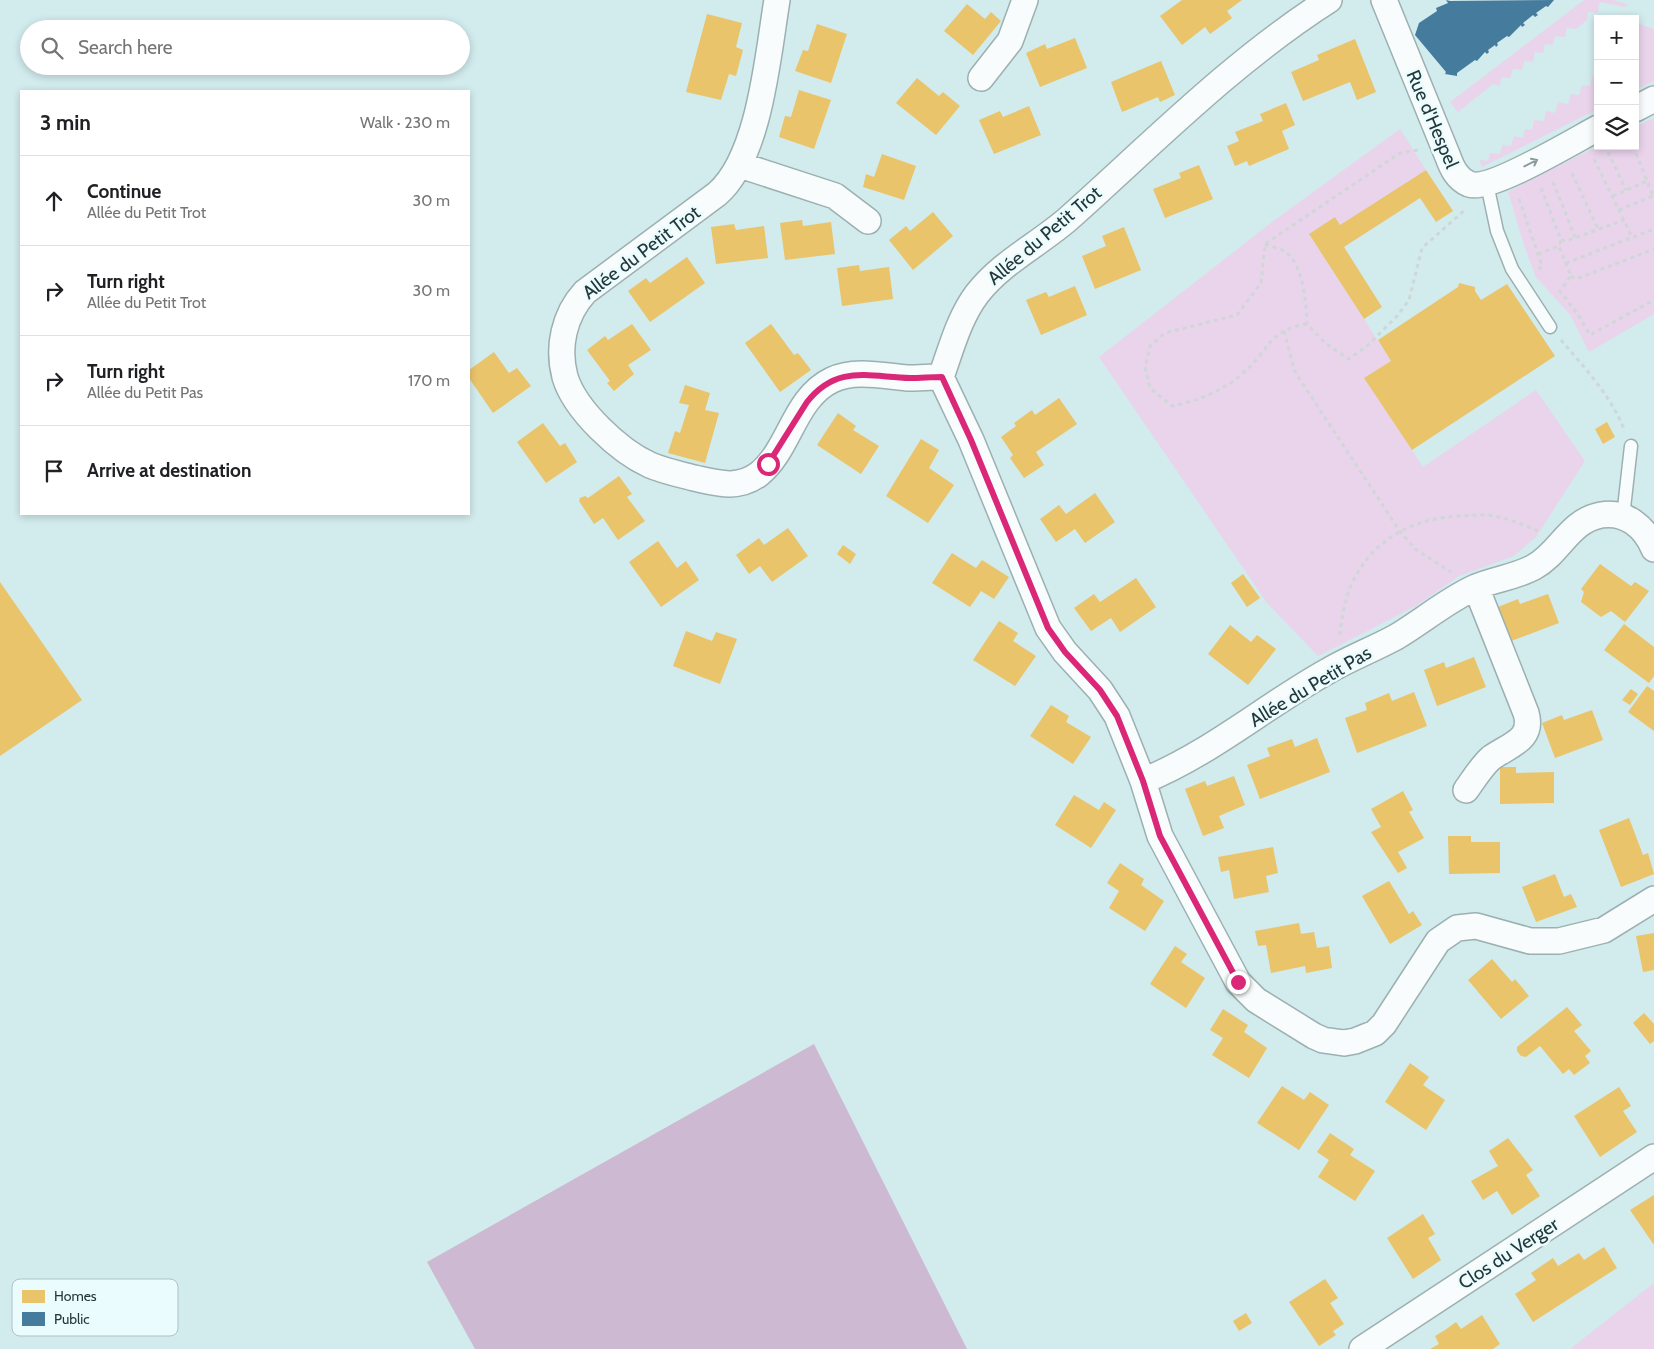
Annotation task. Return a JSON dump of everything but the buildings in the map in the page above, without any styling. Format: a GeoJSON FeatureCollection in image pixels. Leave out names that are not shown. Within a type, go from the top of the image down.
{"type":"FeatureCollection","features":[{"type":"Feature","properties":{"kind":"street","name":"Allée du Petit Trot"},"geometry":{"type":"LineString","coordinates":[[777,0],[765,81],[740,165],[725,187],[595,284],[571,309],[564,332],[564,372],[573,396],[589,417],[623,447],[649,464],[718,484],[739,484],[760,473],[775,454],[814,392],[834,379],[855,375],[942,377],[963,318],[977,294],[997,273],[1064,222],[1301,7],[1329,0]]}},
{"type":"Feature","properties":{"kind":"street"},"geometry":{"type":"LineString","coordinates":[[981,78],[1010,41],[1025,0]]}},
{"type":"Feature","properties":{"kind":"street","name":"Rue d'Hespel"},"geometry":{"type":"LineString","coordinates":[[1384,0],[1443,147],[1460,178],[1469,184],[1487,184]]}},
{"type":"Feature","properties":{"kind":"street"},"geometry":{"type":"LineString","coordinates":[[1639,107],[1654,99]]}},
{"type":"Feature","properties":{"kind":"street"},"geometry":{"type":"LineString","coordinates":[[1487,184],[1594,142]]}},
{"type":"Feature","properties":{"kind":"street"},"geometry":{"type":"LineString","coordinates":[[740,165],[835,196],[868,221]]}},
{"type":"Feature","properties":{"kind":"street"},"geometry":{"type":"LineString","coordinates":[[942,377],[971,440],[1048,628],[1065,652],[1108,701],[1126,737],[1143,781],[1160,836],[1238,982],[1256,1000],[1323,1040],[1355,1041],[1376,1033],[1391,1016],[1438,942],[1457,928],[1476,926],[1530,941],[1558,942],[1604,930],[1654,899]]}},
{"type":"Feature","properties":{"kind":"street","name":"Allée du Petit Pas"},"geometry":{"type":"LineString","coordinates":[[1143,781],[1187,761],[1299,688],[1396,636],[1476,587],[1534,567],[1583,521],[1604,515],[1623,517]]}},
{"type":"Feature","properties":{"kind":"street"},"geometry":{"type":"LineString","coordinates":[[1623,517],[1641,527],[1654,549]]}},
{"type":"Feature","properties":{"kind":"street"},"geometry":{"type":"LineString","coordinates":[[1466,790],[1491,758],[1524,737],[1528,724],[1526,713],[1476,587]]}},
{"type":"Feature","properties":{"kind":"street","name":"Clos du Verger"},"geometry":{"type":"LineString","coordinates":[[1362,1349],[1654,1157]]}},
{"type":"Feature","properties":{"kind":"lane"},"geometry":{"type":"LineString","coordinates":[[1487,184],[1497,231],[1512,269],[1550,327]]}},
{"type":"Feature","properties":{"kind":"lane"},"geometry":{"type":"LineString","coordinates":[[1623,517],[1631,446]]}},
{"type":"Feature","properties":{"kind":"path"},"geometry":{"type":"LineString","coordinates":[[1265,244],[1400,153],[1443,147]]}},
{"type":"Feature","properties":{"kind":"path"},"geometry":{"type":"LineString","coordinates":[[1585,160],[1593,156],[1596,150]]}},
{"type":"Feature","properties":{"kind":"path"},"geometry":{"type":"LineString","coordinates":[[1607,150],[1626,190]]}},
{"type":"Feature","properties":{"kind":"path"},"geometry":{"type":"LineString","coordinates":[[1619,210],[1654,197],[1635,150]]}},
{"type":"Feature","properties":{"kind":"path"},"geometry":{"type":"LineString","coordinates":[[1593,156],[1632,237]]}},
{"type":"Feature","properties":{"kind":"path"},"geometry":{"type":"LineString","coordinates":[[1569,168],[1598,229]]}},
{"type":"Feature","properties":{"kind":"path"},"geometry":{"type":"LineString","coordinates":[[1550,177],[1575,237]]}},
{"type":"Feature","properties":{"kind":"path"},"geometry":{"type":"LineString","coordinates":[[1613,196],[1647,181]]}},
{"type":"Feature","properties":{"kind":"path"},"geometry":{"type":"LineString","coordinates":[[1539,183],[1560,240],[1559,246],[1571,276],[1576,279],[1654,249]]}},
{"type":"Feature","properties":{"kind":"path"},"geometry":{"type":"LineString","coordinates":[[1265,244],[1288,253],[1298,271],[1306,297],[1307,324],[1325,343],[1349,359],[1368,345],[1410,300],[1422,248],[1461,217],[1487,184]]}},
{"type":"Feature","properties":{"kind":"path"},"geometry":{"type":"LineString","coordinates":[[1517,194],[1542,266],[1524,288]]}},
{"type":"Feature","properties":{"kind":"path"},"geometry":{"type":"LineString","coordinates":[[1560,240],[1575,237],[1624,220]]}},
{"type":"Feature","properties":{"kind":"path"},"geometry":{"type":"LineString","coordinates":[[1566,263],[1654,229]]}},
{"type":"Feature","properties":{"kind":"path"},"geometry":{"type":"LineString","coordinates":[[1265,244],[1261,284],[1237,315],[1165,333],[1150,346],[1145,367],[1150,388],[1172,406],[1198,401],[1241,375],[1260,357],[1272,338],[1291,326],[1307,324]]}},
{"type":"Feature","properties":{"kind":"path"},"geometry":{"type":"LineString","coordinates":[[1538,254],[1559,246]]}},
{"type":"Feature","properties":{"kind":"path"},"geometry":{"type":"LineString","coordinates":[[1571,276],[1560,292],[1580,316],[1590,335],[1654,300]]}},
{"type":"Feature","properties":{"kind":"path"},"geometry":{"type":"LineString","coordinates":[[1550,327],[1585,369],[1619,417],[1631,446]]}},
{"type":"Feature","properties":{"kind":"path"},"geometry":{"type":"LineString","coordinates":[[1284,331],[1295,372],[1399,530],[1415,549],[1476,587]]}},
{"type":"Feature","properties":{"kind":"path"},"geometry":{"type":"LineString","coordinates":[[1339,665],[1338,648],[1343,609],[1357,572],[1384,541],[1399,530],[1440,517],[1486,514],[1534,529],[1558,545]]}},
{"type":"Feature","properties":{"kind":"shaded area"},"geometry":{"type":"Polygon","coordinates":[[[1584,0],[1613,0],[1629,5],[1625,7],[1599,2],[1598,13],[1588,12],[1587,20],[1576,29],[1567,28],[1565,37],[1555,36],[1553,45],[1545,44],[1543,53],[1535,52],[1533,62],[1524,61],[1522,70],[1513,69],[1510,78],[1501,77],[1500,86],[1493,84],[1458,112],[1450,102],[1584,0]]]}},
{"type":"Feature","properties":{"kind":"shaded area"},"geometry":{"type":"Polygon","coordinates":[[[1639,24],[1654,29],[1654,81],[1639,88],[1639,24]]]}},
{"type":"Feature","properties":{"kind":"shaded area"},"geometry":{"type":"Polygon","coordinates":[[[1592,76],[1594,76],[1594,111],[1482,167],[1479,160],[1488,161],[1490,153],[1500,154],[1502,145],[1511,146],[1514,136],[1523,138],[1525,129],[1532,130],[1534,120],[1544,121],[1546,111],[1555,113],[1558,102],[1568,104],[1571,94],[1579,95],[1582,85],[1590,86],[1592,76]]]}},
{"type":"Feature","properties":{"kind":"shaded area"},"geometry":{"type":"Polygon","coordinates":[[[1654,118],[1654,314],[1589,352],[1571,316],[1536,277],[1508,192],[1594,148],[1594,150],[1639,150],[1639,125],[1654,118]]]}},
{"type":"Feature","properties":{"kind":"shaded area"},"geometry":{"type":"Polygon","coordinates":[[[1400,129],[1426,170],[1340,225],[1335,217],[1309,234],[1391,361],[1365,378],[1423,467],[1536,390],[1585,461],[1536,537],[1514,556],[1459,576],[1416,606],[1318,656],[1267,603],[1099,357],[1276,219],[1400,129]]]}},
{"type":"Feature","properties":{"kind":"shaded area"},"geometry":{"type":"Polygon","coordinates":[[[814,1044],[967,1349],[475,1349],[427,1262],[814,1044]]]}},
{"type":"Feature","properties":{"kind":"shaded area"},"geometry":{"type":"Polygon","coordinates":[[[1654,1283],[1654,1349],[1570,1349],[1654,1283]]]}},
{"type":"Feature","properties":{"kind":"route"},"geometry":{"type":"LineString","coordinates":[[768,464],[807,402],[814,392],[824,384],[844,376],[855,375],[910,378],[942,377],[971,440],[1048,628],[1065,652],[1100,690],[1117,716],[1143,781],[1152,817],[1160,836],[1238,982]]}}]}
